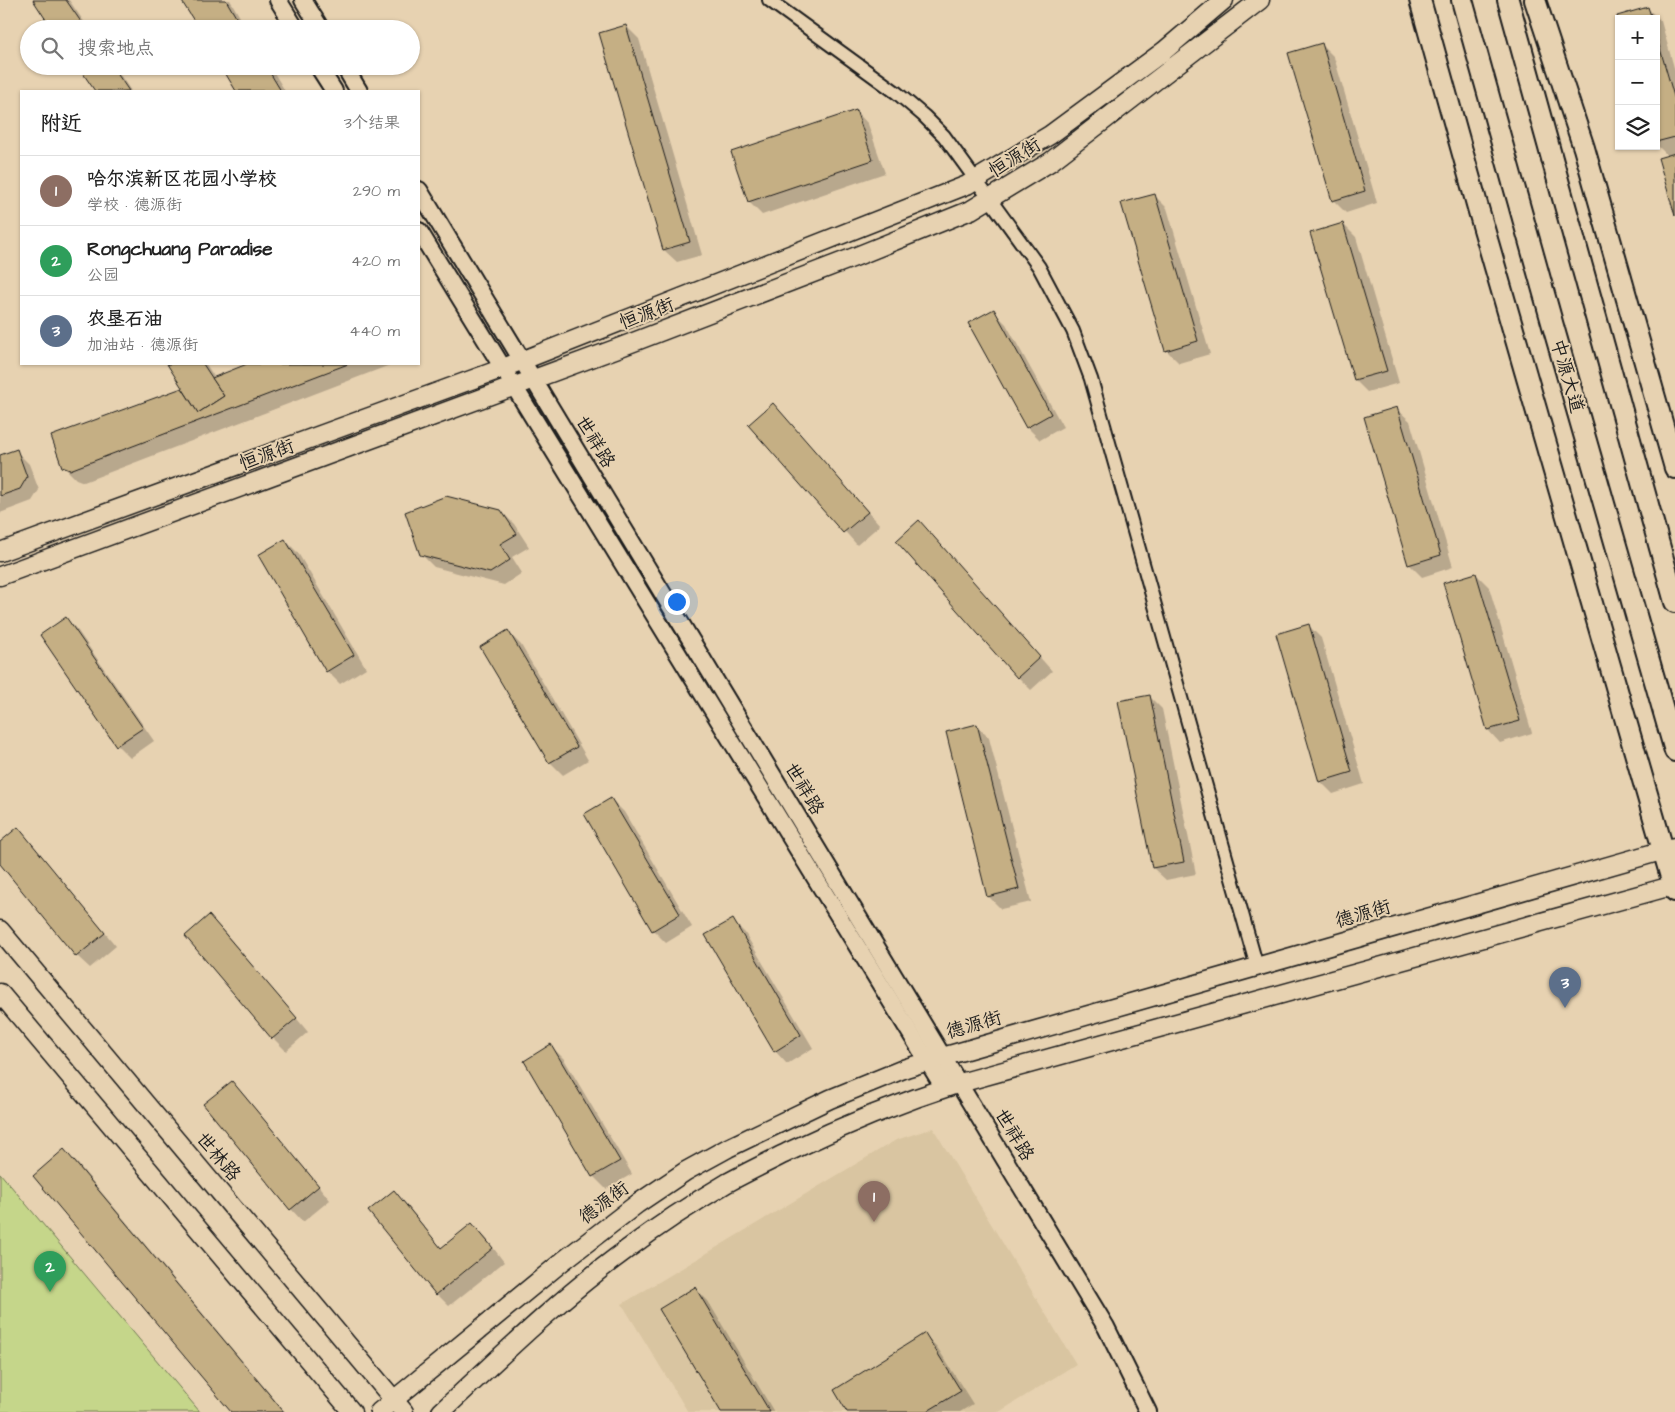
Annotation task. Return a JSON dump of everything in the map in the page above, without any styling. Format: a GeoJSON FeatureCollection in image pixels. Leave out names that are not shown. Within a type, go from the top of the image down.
{"type":"FeatureCollection","features":[{"type":"Feature","properties":{"kind":"main road","name":"恒源街"},"geometry":{"type":"LineString","coordinates":[[0,552],[502,368],[958,188],[1050,135],[1164,51],[1224,0]]}},
{"type":"Feature","properties":{"kind":"main road","name":"恒源街"},"geometry":{"type":"LineString","coordinates":[[0,576],[513,387],[852,258],[972,210],[1050,162],[1260,0]]}},
{"type":"Feature","properties":{"kind":"main road"},"geometry":{"type":"LineString","coordinates":[[441,1412],[529,1329],[574,1291],[626,1250],[683,1211],[727,1183],[806,1144],[904,1101],[952,1085],[1675,887],[1669,849],[1478,208],[1420,0]]}},
{"type":"Feature","properties":{"kind":"main road","name":"中源大道"},"geometry":{"type":"LineString","coordinates":[[1462,0],[1555,335],[1675,751]]}},
{"type":"Feature","properties":{"kind":"main road"},"geometry":{"type":"LineString","coordinates":[[1508,0],[1675,602]]}},
{"type":"Feature","properties":{"kind":"main road"},"geometry":{"type":"LineString","coordinates":[[1535,0],[1584,148],[1675,468]]}},
{"type":"Feature","properties":{"kind":"main road","name":"德源街"},"geometry":{"type":"LineString","coordinates":[[379,1412],[399,1405],[563,1260],[637,1204],[686,1171],[830,1098],[876,1079],[935,1059],[1669,849]]}},
{"type":"Feature","properties":{"kind":"main road","name":"世林路"},"geometry":{"type":"LineString","coordinates":[[0,930],[399,1405]]}},
{"type":"Feature","properties":{"kind":"main road"},"geometry":{"type":"LineString","coordinates":[[0,993],[352,1412]]}},
{"type":"Feature","properties":{"kind":"street"},"geometry":{"type":"LineString","coordinates":[[278,0],[290,20]]}},
{"type":"Feature","properties":{"kind":"street"},"geometry":{"type":"LineString","coordinates":[[303,0],[315,20]]}},
{"type":"Feature","properties":{"kind":"street"},"geometry":{"type":"LineString","coordinates":[[770,0],[897,93],[944,136],[1039,267],[1073,331],[1091,379],[1257,967]]}},
{"type":"Feature","properties":{"kind":"street"},"geometry":{"type":"LineString","coordinates":[[324,75],[333,90]]}},
{"type":"Feature","properties":{"kind":"street"},"geometry":{"type":"LineString","coordinates":[[349,75],[358,90]]}},
{"type":"Feature","properties":{"kind":"street","name":"世祥路"},"geometry":{"type":"LineString","coordinates":[[420,192],[534,379],[935,1059]]}},
{"type":"Feature","properties":{"kind":"street","name":"世祥路"},"geometry":{"type":"LineString","coordinates":[[420,234],[513,387],[935,1059],[1106,1327],[1148,1412]]}},
{"type":"Feature","properties":{"kind":"shaded area"},"geometry":{"type":"Polygon","coordinates":[[[933,1128],[1076,1364],[999,1412],[688,1412],[622,1304],[896,1140],[933,1128]]]}},
{"type":"Feature","properties":{"kind":"green space"},"geometry":{"type":"Polygon","coordinates":[[[0,1173],[200,1412],[0,1412],[0,1173]]]}},
{"type":"Feature","properties":{"kind":"building"},"geometry":{"type":"Polygon","coordinates":[[[33,0],[66,0],[80,20],[46,20],[33,0]]]}},
{"type":"Feature","properties":{"kind":"building"},"geometry":{"type":"Polygon","coordinates":[[[181,0],[226,0],[238,20],[193,20],[181,0]]]}},
{"type":"Feature","properties":{"kind":"building"},"geometry":{"type":"Polygon","coordinates":[[[1648,7],[1651,15],[1620,15],[1648,7]]]}},
{"type":"Feature","properties":{"kind":"building"},"geometry":{"type":"Polygon","coordinates":[[[626,25],[690,242],[663,250],[599,33],[626,25]]]}},
{"type":"Feature","properties":{"kind":"building"},"geometry":{"type":"Polygon","coordinates":[[[1322,43],[1365,191],[1332,201],[1288,53],[1322,43]]]}},
{"type":"Feature","properties":{"kind":"building"},"geometry":{"type":"Polygon","coordinates":[[[1660,49],[1675,100],[1675,137],[1660,141],[1660,49]]]}},
{"type":"Feature","properties":{"kind":"building"},"geometry":{"type":"Polygon","coordinates":[[[84,75],[118,75],[128,90],[94,90],[84,75]]]}},
{"type":"Feature","properties":{"kind":"building"},"geometry":{"type":"Polygon","coordinates":[[[226,75],[271,75],[280,90],[235,90],[226,75]]]}},
{"type":"Feature","properties":{"kind":"building"},"geometry":{"type":"Polygon","coordinates":[[[856,110],[873,160],[748,202],[731,152],[856,110]]]}},
{"type":"Feature","properties":{"kind":"building"},"geometry":{"type":"Polygon","coordinates":[[[1675,153],[1675,216],[1658,158],[1675,153]]]}},
{"type":"Feature","properties":{"kind":"building"},"geometry":{"type":"Polygon","coordinates":[[[1155,194],[1198,341],[1165,351],[1121,203],[1155,194]]]}},
{"type":"Feature","properties":{"kind":"building"},"geometry":{"type":"Polygon","coordinates":[[[1343,223],[1387,371],[1354,380],[1310,233],[1343,223]]]}},
{"type":"Feature","properties":{"kind":"building"},"geometry":{"type":"Polygon","coordinates":[[[994,309],[1051,414],[1026,428],[968,323],[994,309]]]}},
{"type":"Feature","properties":{"kind":"building"},"geometry":{"type":"Polygon","coordinates":[[[168,365],[204,365],[224,396],[198,413],[168,365]]]}},
{"type":"Feature","properties":{"kind":"building"},"geometry":{"type":"Polygon","coordinates":[[[244,365],[345,365],[70,470],[62,467],[51,436],[182,388],[198,413],[224,396],[212,378],[244,365]]]}},
{"type":"Feature","properties":{"kind":"building"},"geometry":{"type":"Polygon","coordinates":[[[773,403],[868,512],[843,533],[748,425],[773,403]]]}},
{"type":"Feature","properties":{"kind":"building"},"geometry":{"type":"Polygon","coordinates":[[[1397,407],[1441,555],[1408,565],[1364,417],[1397,407]]]}},
{"type":"Feature","properties":{"kind":"building"},"geometry":{"type":"Polygon","coordinates":[[[17,449],[27,477],[20,489],[0,496],[0,455],[17,449]]]}},
{"type":"Feature","properties":{"kind":"building"},"geometry":{"type":"Polygon","coordinates":[[[446,496],[501,510],[517,534],[500,544],[510,560],[490,573],[420,555],[405,512],[446,496]]]}},
{"type":"Feature","properties":{"kind":"building"},"geometry":{"type":"Polygon","coordinates":[[[919,520],[1040,657],[1017,678],[896,541],[919,520]]]}},
{"type":"Feature","properties":{"kind":"building"},"geometry":{"type":"Polygon","coordinates":[[[285,539],[354,655],[326,672],[258,555],[285,539]]]}},
{"type":"Feature","properties":{"kind":"building"},"geometry":{"type":"Polygon","coordinates":[[[1476,573],[1520,721],[1487,730],[1443,583],[1476,573]]]}},
{"type":"Feature","properties":{"kind":"building"},"geometry":{"type":"Polygon","coordinates":[[[66,617],[143,728],[116,746],[40,635],[66,617]]]}},
{"type":"Feature","properties":{"kind":"building"},"geometry":{"type":"Polygon","coordinates":[[[1309,624],[1352,772],[1319,782],[1276,634],[1309,624]]]}},
{"type":"Feature","properties":{"kind":"building"},"geometry":{"type":"Polygon","coordinates":[[[508,630],[577,747],[549,763],[480,647],[508,630]]]}},
{"type":"Feature","properties":{"kind":"building"},"geometry":{"type":"Polygon","coordinates":[[[1150,695],[1184,862],[1152,868],[1118,701],[1150,695]]]}},
{"type":"Feature","properties":{"kind":"building"},"geometry":{"type":"Polygon","coordinates":[[[977,724],[1019,889],[987,897],[946,732],[977,724]]]}},
{"type":"Feature","properties":{"kind":"building"},"geometry":{"type":"Polygon","coordinates":[[[611,798],[680,914],[652,931],[584,814],[611,798]]]}},
{"type":"Feature","properties":{"kind":"building"},"geometry":{"type":"Polygon","coordinates":[[[18,827],[105,933],[76,957],[0,864],[0,842],[18,827]]]}},
{"type":"Feature","properties":{"kind":"building"},"geometry":{"type":"Polygon","coordinates":[[[209,915],[297,1018],[272,1039],[185,936],[209,915]]]}},
{"type":"Feature","properties":{"kind":"building"},"geometry":{"type":"Polygon","coordinates":[[[733,919],[801,1035],[774,1052],[705,935],[733,919]]]}},
{"type":"Feature","properties":{"kind":"building"},"geometry":{"type":"Polygon","coordinates":[[[551,1044],[620,1161],[592,1177],[524,1061],[551,1044]]]}},
{"type":"Feature","properties":{"kind":"building"},"geometry":{"type":"Polygon","coordinates":[[[232,1081],[319,1186],[290,1210],[203,1104],[232,1081]]]}},
{"type":"Feature","properties":{"kind":"building"},"geometry":{"type":"Polygon","coordinates":[[[64,1149],[284,1412],[231,1412],[33,1176],[64,1149]]]}},
{"type":"Feature","properties":{"kind":"building"},"geometry":{"type":"Polygon","coordinates":[[[394,1190],[441,1248],[472,1223],[493,1248],[436,1295],[368,1211],[394,1190]]]}},
{"type":"Feature","properties":{"kind":"building"},"geometry":{"type":"Polygon","coordinates":[[[695,1287],[770,1412],[721,1412],[659,1309],[695,1287]]]}},
{"type":"Feature","properties":{"kind":"building"},"geometry":{"type":"Polygon","coordinates":[[[925,1333],[961,1391],[926,1412],[847,1412],[834,1390],[925,1333]]]}},
{"type":"Feature","properties":{"kind":"place","name":"农垦石油"},"geometry":{"type":"Point","coordinates":[1565,1008]}},
{"type":"Feature","properties":{"kind":"place","name":"哈尔滨新区花园小学校"},"geometry":{"type":"Point","coordinates":[874,1222]}},
{"type":"Feature","properties":{"kind":"place","name":"Rongchuang Paradise"},"geometry":{"type":"Point","coordinates":[50,1292]}}]}
